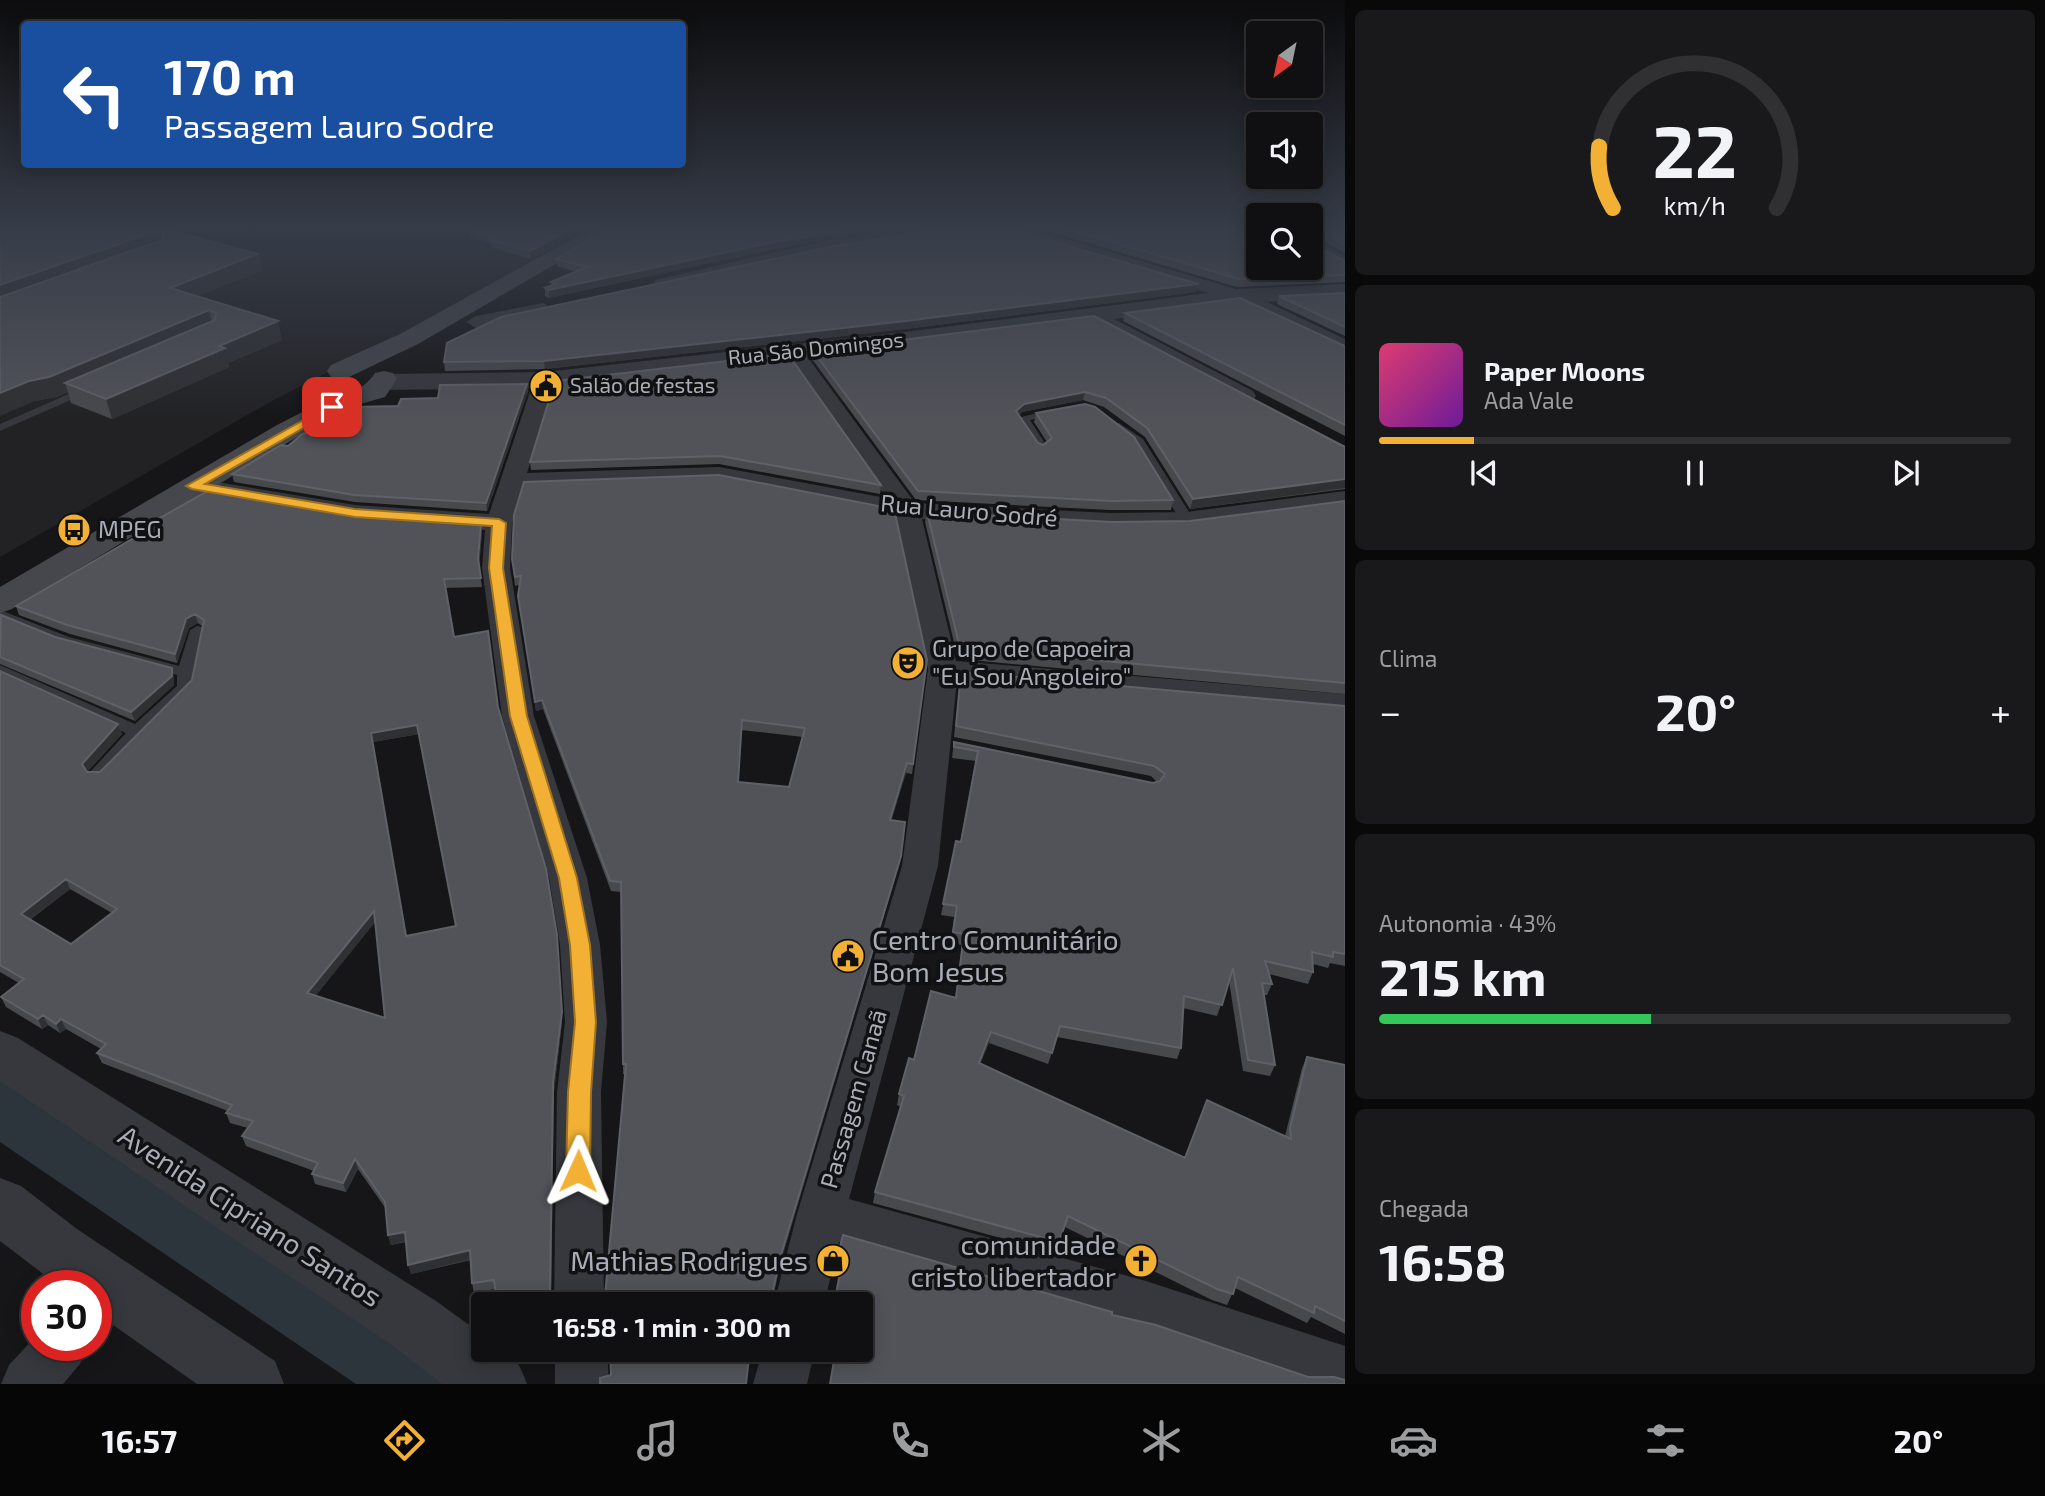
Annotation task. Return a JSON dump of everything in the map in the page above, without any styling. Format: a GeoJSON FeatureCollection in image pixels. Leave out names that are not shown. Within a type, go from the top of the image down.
{"type":"FeatureCollection","features":[{"type":"Feature","properties":{"kind":"main road"},"geometry":{"type":"LineString","coordinates":[[0,602],[286,430],[421,332],[499,292]]}},
{"type":"Feature","properties":{"kind":"main road"},"geometry":{"type":"LineString","coordinates":[[0,573],[268,420],[342,388],[379,389],[384,380],[522,292]]}},
{"type":"Feature","properties":{"kind":"street"},"geometry":{"type":"LineString","coordinates":[[1224,292],[1239,296],[1345,347]]}},
{"type":"Feature","properties":{"kind":"street","name":"Rua São Domingos"},"geometry":{"type":"LineString","coordinates":[[384,380],[494,383],[545,380],[1239,296],[1317,292]]}},
{"type":"Feature","properties":{"kind":"street"},"geometry":{"type":"LineString","coordinates":[[475,322],[564,305]]}},
{"type":"Feature","properties":{"kind":"street"},"geometry":{"type":"LineString","coordinates":[[1093,314],[1261,404]]}},
{"type":"Feature","properties":{"kind":"street","name":"Passagem Canaã"},"geometry":{"type":"LineString","coordinates":[[793,351],[907,510],[943,669],[942,742],[920,866],[821,1214],[802,1292]]}},
{"type":"Feature","properties":{"kind":"street"},"geometry":{"type":"LineString","coordinates":[[545,380],[499,523],[496,568],[518,716],[568,878],[580,945],[586,1022],[579,1092],[579,1292]]}},
{"type":"Feature","properties":{"kind":"street","name":"Rua São Domingos"},"geometry":{"type":"LineString","coordinates":[[342,388],[447,390],[494,383]]}},
{"type":"Feature","properties":{"kind":"street","name":"Rua Lauro Sodré"},"geometry":{"type":"LineString","coordinates":[[511,481],[719,474],[907,510],[1110,522],[1187,520],[1342,502]]}},
{"type":"Feature","properties":{"kind":"street"},"geometry":{"type":"LineString","coordinates":[[192,486],[355,513],[499,523]]}},
{"type":"Feature","properties":{"kind":"street"},"geometry":{"type":"LineString","coordinates":[[943,669],[1345,704]]}},
{"type":"Feature","properties":{"kind":"street","name":"Avenida Cipriano Santos"},"geometry":{"type":"LineString","coordinates":[[0,1053],[403,1316],[495,1384]]}},
{"type":"Feature","properties":{"kind":"street"},"geometry":{"type":"LineString","coordinates":[[0,1206],[56,1249],[77,1270]]}},
{"type":"Feature","properties":{"kind":"street"},"geometry":{"type":"LineString","coordinates":[[821,1214],[1146,1306],[1345,1372]]}},
{"type":"Feature","properties":{"kind":"street"},"geometry":{"type":"LineString","coordinates":[[112,1301],[252,1384]]}},
{"type":"Feature","properties":{"kind":"street"},"geometry":{"type":"LineString","coordinates":[[28,1384],[49,1361]]}},
{"type":"Feature","properties":{"kind":"street"},"geometry":{"type":"LineString","coordinates":[[581,1362],[582,1384]]}},
{"type":"Feature","properties":{"kind":"street"},"geometry":{"type":"LineString","coordinates":[[780,1384],[786,1362]]}},
{"type":"Feature","properties":{"kind":"lane"},"geometry":{"type":"LineString","coordinates":[[0,428],[100,384]]}},
{"type":"Feature","properties":{"kind":"lane"},"geometry":{"type":"LineString","coordinates":[[1042,448],[1023,418],[1070,409]]}},
{"type":"Feature","properties":{"kind":"lane"},"geometry":{"type":"LineString","coordinates":[[1108,418],[1139,442],[1187,520]]}},
{"type":"Feature","properties":{"kind":"lane"},"geometry":{"type":"LineString","coordinates":[[0,614],[10,621],[75,642],[185,672]]}},
{"type":"Feature","properties":{"kind":"lane"},"geometry":{"type":"LineString","coordinates":[[97,775],[137,731],[185,687],[185,672],[197,630]]}},
{"type":"Feature","properties":{"kind":"lane"},"geometry":{"type":"LineString","coordinates":[[0,670],[137,731]]}},
{"type":"Feature","properties":{"kind":"shaded area"},"geometry":{"type":"Polygon","coordinates":[[[0,292],[484,292],[270,402],[0,557],[0,292]]]}},
{"type":"Feature","properties":{"kind":"shaded area"},"geometry":{"type":"Polygon","coordinates":[[[0,1075],[456,1384],[356,1384],[0,1142],[0,1075]]]}},
{"type":"Feature","properties":{"kind":"building"},"geometry":{"type":"Polygon","coordinates":[[[15,292],[182,292],[278,321],[219,346],[225,348],[106,399],[65,383],[215,320],[216,313],[209,310],[49,377],[29,381],[0,393],[0,297],[15,292]]]}},
{"type":"Feature","properties":{"kind":"building"},"geometry":{"type":"Polygon","coordinates":[[[620,292],[1138,292],[906,321],[544,361],[444,362],[447,343],[501,317],[620,292]]]}},
{"type":"Feature","properties":{"kind":"building"},"geometry":{"type":"Polygon","coordinates":[[[1345,293],[1345,327],[1279,296],[1345,293]]]}},
{"type":"Feature","properties":{"kind":"building"},"geometry":{"type":"Polygon","coordinates":[[[1240,298],[1345,346],[1345,425],[1125,313],[1240,298]]]}},
{"type":"Feature","properties":{"kind":"building"},"geometry":{"type":"Polygon","coordinates":[[[1094,316],[1345,447],[1345,479],[1193,499],[1147,428],[1106,398],[1085,392],[1024,404],[1016,411],[1038,443],[1043,445],[1052,438],[1036,413],[1085,404],[1095,407],[1134,437],[1173,500],[1112,501],[918,491],[813,351],[1094,316]]]}},
{"type":"Feature","properties":{"kind":"building"},"geometry":{"type":"Polygon","coordinates":[[[788,354],[881,485],[720,456],[530,462],[555,381],[788,354]]]}},
{"type":"Feature","properties":{"kind":"building"},"geometry":{"type":"Polygon","coordinates":[[[527,384],[486,503],[354,495],[232,474],[281,445],[288,446],[301,435],[353,407],[398,406],[401,399],[438,398],[440,385],[527,384]]]}},
{"type":"Feature","properties":{"kind":"building"},"geometry":{"type":"Polygon","coordinates":[[[719,475],[894,509],[927,660],[913,764],[907,763],[890,820],[905,822],[901,856],[781,1255],[772,1292],[605,1292],[626,1064],[623,1064],[621,882],[610,881],[542,700],[535,702],[518,596],[521,576],[515,577],[512,559],[514,515],[524,482],[719,475]],[[742,720],[738,782],[789,787],[805,728],[742,720]]]}},
{"type":"Feature","properties":{"kind":"building"},"geometry":{"type":"Polygon","coordinates":[[[208,491],[353,515],[481,524],[478,559],[481,578],[444,579],[454,637],[488,631],[498,707],[546,869],[557,935],[562,1012],[553,1082],[550,1292],[496,1292],[494,1280],[472,1283],[470,1250],[408,1265],[405,1232],[388,1235],[385,1202],[355,1159],[343,1183],[312,1174],[318,1163],[242,1136],[253,1121],[226,1113],[232,1105],[97,1053],[106,1044],[61,1019],[56,1024],[43,1015],[38,1019],[1,997],[24,979],[0,965],[0,671],[118,724],[82,764],[87,772],[100,772],[192,680],[204,620],[195,614],[186,619],[175,654],[67,625],[16,606],[146,531],[140,529],[208,491]],[[417,725],[371,733],[406,936],[456,926],[417,725]],[[66,879],[21,914],[71,944],[117,909],[66,879]],[[374,911],[307,993],[385,1018],[374,911]]]}},
{"type":"Feature","properties":{"kind":"building"},"geometry":{"type":"Polygon","coordinates":[[[1345,501],[1345,683],[960,648],[927,512],[1112,522],[1190,521],[1345,501]]]}},
{"type":"Feature","properties":{"kind":"building"},"geometry":{"type":"Polygon","coordinates":[[[1,615],[55,637],[172,668],[172,676],[131,712],[0,657],[1,615]]]}},
{"type":"Feature","properties":{"kind":"building"},"geometry":{"type":"Polygon","coordinates":[[[961,672],[1345,706],[1345,954],[1333,952],[1333,957],[1312,952],[1313,972],[1265,961],[1272,984],[1262,983],[1275,1065],[1248,1060],[1233,968],[1222,1005],[1184,996],[1181,1048],[1060,1026],[1052,1053],[991,1032],[979,1063],[1185,1158],[1207,1100],[1291,1139],[1290,1128],[1307,1057],[1345,1065],[1345,1321],[1315,1306],[1314,1313],[1238,1277],[1233,1294],[1217,1289],[1068,1216],[1059,1242],[875,1192],[904,1096],[899,1094],[909,1058],[914,1060],[931,991],[956,998],[964,934],[953,932],[957,906],[943,904],[956,841],[961,842],[978,751],[954,747],[954,742],[1153,783],[1160,781],[1165,774],[1154,766],[956,726],[961,672]]]}},
{"type":"Feature","properties":{"kind":"building"},"geometry":{"type":"Polygon","coordinates":[[[843,1235],[1112,1312],[1112,1315],[1156,1325],[1308,1377],[1334,1377],[1345,1380],[1345,1384],[830,1384],[834,1362],[873,1362],[873,1292],[836,1292],[841,1268],[835,1266],[843,1235]]]}},
{"type":"Feature","properties":{"kind":"building"},"geometry":{"type":"Polygon","coordinates":[[[610,1362],[749,1362],[746,1384],[600,1384],[600,1378],[611,1375],[610,1362]]]}},
{"type":"Feature","properties":{"kind":"place","name":"Salão de festas"},"geometry":{"type":"Point","coordinates":[546,386]}},
{"type":"Feature","properties":{"kind":"place","name":"MPEG"},"geometry":{"type":"Point","coordinates":[74,530]}},
{"type":"Feature","properties":{"kind":"place","name":"Grupo de Capoeira \"Eu Sou Angoleiro\""},"geometry":{"type":"Point","coordinates":[908,663]}},
{"type":"Feature","properties":{"kind":"place","name":"Centro Comunitário Bom Jesus"},"geometry":{"type":"Point","coordinates":[848,956]}},
{"type":"Feature","properties":{"kind":"place","name":"Mathias Rodrigues"},"geometry":{"type":"Point","coordinates":[833,1261]}},
{"type":"Feature","properties":{"kind":"place","name":"comunidade cristo libertador"},"geometry":{"type":"Point","coordinates":[1141,1261]}},
{"type":"Feature","properties":{"kind":"route"},"geometry":{"type":"LineString","coordinates":[[332,407],[286,430],[192,486],[355,513],[499,523],[496,568],[518,716],[568,878],[580,945],[586,1022],[579,1092],[578,1171]]}}]}
